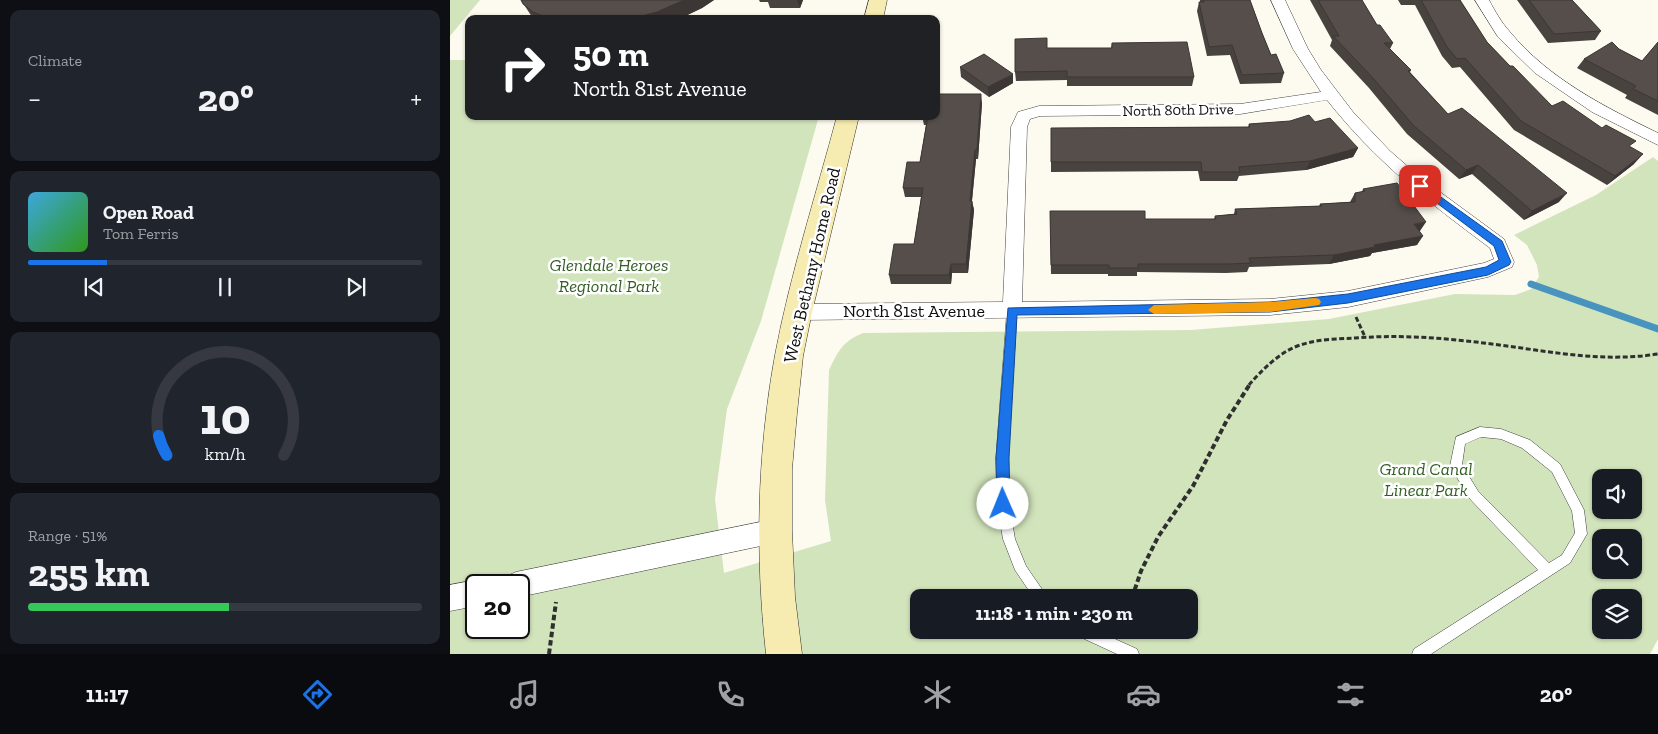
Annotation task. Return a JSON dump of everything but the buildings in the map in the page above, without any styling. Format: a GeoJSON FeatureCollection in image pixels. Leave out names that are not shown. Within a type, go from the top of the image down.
{"type":"FeatureCollection","features":[{"type":"Feature","properties":{"kind":"main road"},"geometry":{"type":"LineString","coordinates":[[874,15],[878,0]]}},
{"type":"Feature","properties":{"kind":"main road","name":"West Bethany Home Road"},"geometry":{"type":"LineString","coordinates":[[784,654],[777,597],[775,531],[776,469],[779,440],[789,356],[798,312],[847,120]]}},
{"type":"Feature","properties":{"kind":"street"},"geometry":{"type":"LineString","coordinates":[[1278,0],[1285,20],[1297,43],[1331,95]]}},
{"type":"Feature","properties":{"kind":"street"},"geometry":{"type":"LineString","coordinates":[[1482,0],[1506,37],[1544,75],[1589,105],[1658,140]]}},
{"type":"Feature","properties":{"kind":"street","name":"North 80th Drive"},"geometry":{"type":"LineString","coordinates":[[1012,311],[1019,127],[1024,116],[1039,111],[1240,109],[1331,95]]}},
{"type":"Feature","properties":{"kind":"street","name":"North 81st Avenue"},"geometry":{"type":"LineString","coordinates":[[798,312],[1270,307],[1348,299],[1488,270],[1505,262],[1498,244],[1405,174],[1365,134],[1331,95]]}},
{"type":"Feature","properties":{"kind":"street"},"geometry":{"type":"LineString","coordinates":[[530,582],[775,531]]}},
{"type":"Feature","properties":{"kind":"street"},"geometry":{"type":"LineString","coordinates":[[450,598],[465,595]]}},
{"type":"Feature","properties":{"kind":"lane"},"geometry":{"type":"LineString","coordinates":[[1012,311],[1002,458],[1003,504],[1009,538],[1021,570],[1035,589]]}},
{"type":"Feature","properties":{"kind":"lane"},"geometry":{"type":"LineString","coordinates":[[1419,654],[1566,560],[1581,534],[1578,510],[1556,468],[1526,444],[1501,434],[1480,432],[1460,441],[1456,466],[1474,495],[1548,571]]}},
{"type":"Feature","properties":{"kind":"lane"},"geometry":{"type":"LineString","coordinates":[[1100,639],[1132,654]]}},
{"type":"Feature","properties":{"kind":"path"},"geometry":{"type":"LineString","coordinates":[[1135,589],[1164,529],[1196,480],[1218,433],[1239,398],[1266,368],[1293,348],[1322,341],[1364,337],[1406,337],[1449,338],[1597,357],[1641,358],[1658,354]]}},
{"type":"Feature","properties":{"kind":"path"},"geometry":{"type":"LineString","coordinates":[[550,654],[561,576]]}},
{"type":"Feature","properties":{"kind":"green space"},"geometry":{"type":"Polygon","coordinates":[[[450,0],[480,0],[468,15],[465,15],[465,18],[450,36],[450,0]]]}},
{"type":"Feature","properties":{"kind":"green space","name":"Grand Canal Linear Park"},"geometry":{"type":"Polygon","coordinates":[[[450,60],[465,60],[465,120],[818,120],[761,321],[727,409],[715,499],[724,573],[831,541],[825,500],[829,370],[842,347],[863,333],[1191,330],[1329,319],[1455,294],[1515,295],[1531,289],[1539,277],[1537,265],[1527,245],[1514,235],[1596,195],[1653,157],[1658,161],[1658,639],[1650,654],[450,654],[450,60]]]}},
{"type":"Feature","properties":{"kind":"waterway"},"geometry":{"type":"LineString","coordinates":[[1531,284],[1658,329]]}},
{"type":"Feature","properties":{"kind":"slow traffic"},"geometry":{"type":"LineString","coordinates":[[1154,310],[1270,307],[1315,302]]}},
{"type":"Feature","properties":{"kind":"route"},"geometry":{"type":"LineString","coordinates":[[1003,504],[1002,458],[1012,311],[1270,307],[1348,299],[1488,270],[1505,262],[1498,244],[1420,186]]}},
{"type":"Feature","properties":{"kind":"park label","name":"Glendale Heroes Regional Park"},"geometry":{"type":"Point","coordinates":[609,275]}}]}
